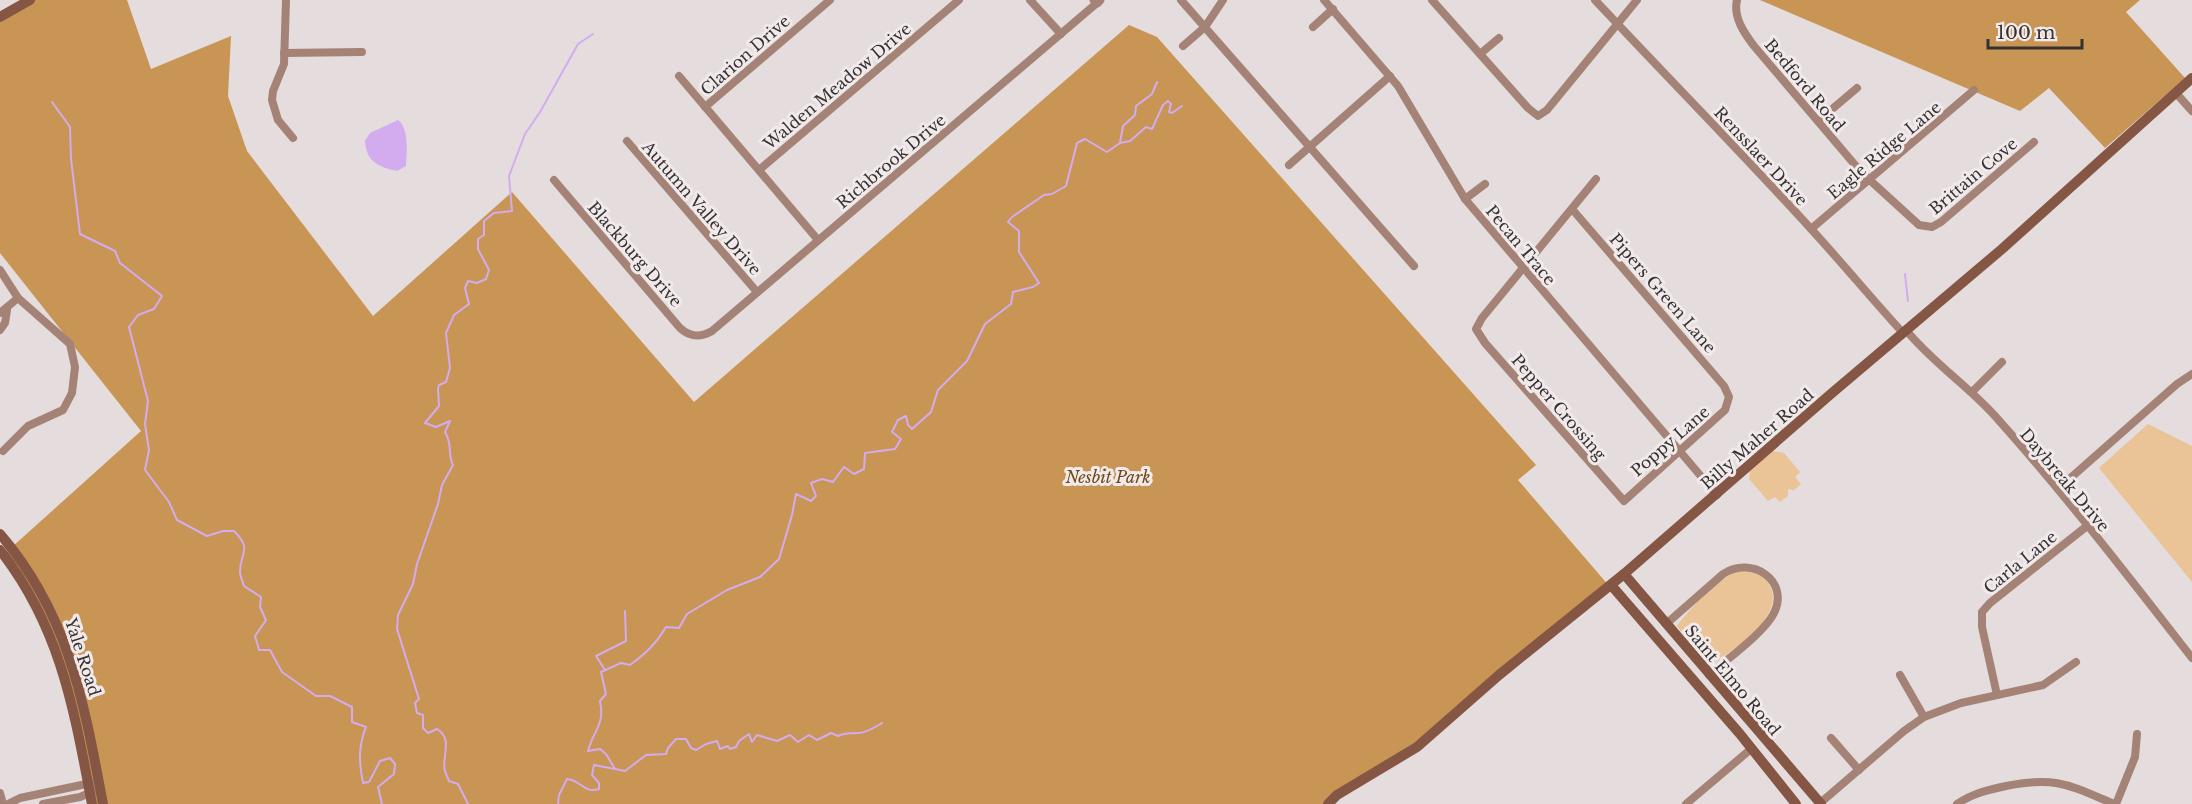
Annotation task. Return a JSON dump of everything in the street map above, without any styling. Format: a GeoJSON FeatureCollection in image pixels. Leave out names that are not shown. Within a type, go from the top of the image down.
{"type":"FeatureCollection","features":[{"type":"Feature","properties":{"kind":"main road"},"geometry":{"type":"LineString","coordinates":[[0,17],[30,0]]}},
{"type":"Feature","properties":{"kind":"main road","name":"Billy Maher Road"},"geometry":{"type":"LineString","coordinates":[[1328,804],[1337,795],[1417,747],[1499,675],[1611,585],[2002,249],[2192,78]]}},
{"type":"Feature","properties":{"kind":"main road","name":"Yale Road"},"geometry":{"type":"LineString","coordinates":[[0,534],[15,550],[36,583],[64,639],[82,697],[94,787],[92,804]]}},
{"type":"Feature","properties":{"kind":"main road","name":"Yale Road"},"geometry":{"type":"LineString","coordinates":[[0,550],[35,603],[56,650],[94,787],[103,804]]}},
{"type":"Feature","properties":{"kind":"main road","name":"Saint Elmo Road"},"geometry":{"type":"LineString","coordinates":[[1624,574],[1820,804]]}},
{"type":"Feature","properties":{"kind":"main road","name":"Saint Elmo Road"},"geometry":{"type":"LineString","coordinates":[[1611,585],[1690,675],[1796,804]]}},
{"type":"Feature","properties":{"kind":"main road"},"geometry":{"type":"LineString","coordinates":[[1660,641],[1669,627]]}},
{"type":"Feature","properties":{"kind":"main road"},"geometry":{"type":"LineString","coordinates":[[1690,675],[1701,665]]}},
{"type":"Feature","properties":{"kind":"street"},"geometry":{"type":"LineString","coordinates":[[286,0],[284,64],[273,91],[272,100],[278,120],[292,138]]}},
{"type":"Feature","properties":{"kind":"street","name":"Clarion Drive"},"geometry":{"type":"LineString","coordinates":[[705,107],[830,0]]}},
{"type":"Feature","properties":{"kind":"street","name":"Walden Meadow Drive"},"geometry":{"type":"LineString","coordinates":[[759,170],[959,0]]}},
{"type":"Feature","properties":{"kind":"street"},"geometry":{"type":"LineString","coordinates":[[1030,0],[1061,34]]}},
{"type":"Feature","properties":{"kind":"street"},"geometry":{"type":"LineString","coordinates":[[1180,0],[1414,266]]}},
{"type":"Feature","properties":{"kind":"street"},"geometry":{"type":"LineString","coordinates":[[1182,46],[1205,27],[1223,0]]}},
{"type":"Feature","properties":{"kind":"street","name":"Pecan Trace"},"geometry":{"type":"LineString","coordinates":[[1324,0],[1390,76],[1408,102],[1465,199],[1717,495]]}},
{"type":"Feature","properties":{"kind":"street"},"geometry":{"type":"LineString","coordinates":[[1432,0],[1528,108],[1538,116],[1547,110],[1637,0]]}},
{"type":"Feature","properties":{"kind":"street","name":"Rensslaer Drive"},"geometry":{"type":"LineString","coordinates":[[1596,0],[1904,331]]}},
{"type":"Feature","properties":{"kind":"street","name":"Bedford Road"},"geometry":{"type":"LineString","coordinates":[[1737,0],[1735,8],[1743,32],[1869,180]]}},
{"type":"Feature","properties":{"kind":"street","name":"Richbrook Drive"},"geometry":{"type":"LineString","coordinates":[[700,336],[712,331],[1097,1]]}},
{"type":"Feature","properties":{"kind":"street"},"geometry":{"type":"LineString","coordinates":[[1313,27],[1333,9]]}},
{"type":"Feature","properties":{"kind":"street"},"geometry":{"type":"LineString","coordinates":[[1480,54],[1499,38]]}},
{"type":"Feature","properties":{"kind":"street"},"geometry":{"type":"LineString","coordinates":[[284,53],[362,52]]}},
{"type":"Feature","properties":{"kind":"street"},"geometry":{"type":"LineString","coordinates":[[679,76],[818,240]]}},
{"type":"Feature","properties":{"kind":"street"},"geometry":{"type":"LineString","coordinates":[[1289,165],[1390,76]]}},
{"type":"Feature","properties":{"kind":"street"},"geometry":{"type":"LineString","coordinates":[[1818,122],[1857,88]]}},
{"type":"Feature","properties":{"kind":"street","name":"Eagle Ridge Lane"},"geometry":{"type":"LineString","coordinates":[[1811,229],[1974,90]]}},
{"type":"Feature","properties":{"kind":"street"},"geometry":{"type":"LineString","coordinates":[[2176,93],[2192,111]]}},
{"type":"Feature","properties":{"kind":"street","name":"Autumn Valley Drive"},"geometry":{"type":"LineString","coordinates":[[627,141],[757,292]]}},
{"type":"Feature","properties":{"kind":"street","name":"Brittain Cove"},"geometry":{"type":"LineString","coordinates":[[1869,180],[1927,232],[2034,142]]}},
{"type":"Feature","properties":{"kind":"street"},"geometry":{"type":"LineString","coordinates":[[1523,268],[1596,179]]}},
{"type":"Feature","properties":{"kind":"street","name":"Blackburg Drive"},"geometry":{"type":"LineString","coordinates":[[554,180],[680,328],[688,334],[700,336]]}},
{"type":"Feature","properties":{"kind":"street"},"geometry":{"type":"LineString","coordinates":[[1465,199],[1485,184]]}},
{"type":"Feature","properties":{"kind":"street","name":"Pipers Green Lane"},"geometry":{"type":"LineString","coordinates":[[1572,209],[1724,386],[1729,398]]}},
{"type":"Feature","properties":{"kind":"street","name":"Pepper Crossing"},"geometry":{"type":"LineString","coordinates":[[1523,268],[1482,318],[1476,329],[1485,343],[1623,501]]}},
{"type":"Feature","properties":{"kind":"street"},"geometry":{"type":"LineString","coordinates":[[0,270],[18,298],[70,344],[75,367],[72,393],[63,410],[28,426],[3,451]]}},
{"type":"Feature","properties":{"kind":"street"},"geometry":{"type":"LineString","coordinates":[[0,330],[5,323],[3,311],[18,298]]}},
{"type":"Feature","properties":{"kind":"street","name":"Daybreak Drive"},"geometry":{"type":"LineString","coordinates":[[1904,331],[1972,392],[2058,489],[2192,658]]}},
{"type":"Feature","properties":{"kind":"street"},"geometry":{"type":"LineString","coordinates":[[1972,392],[2002,362]]}},
{"type":"Feature","properties":{"kind":"street"},"geometry":{"type":"LineString","coordinates":[[2058,489],[2174,387],[2192,374]]}},
{"type":"Feature","properties":{"kind":"street","name":"Poppy Lane"},"geometry":{"type":"LineString","coordinates":[[1623,501],[1725,410],[1729,398]]}},
{"type":"Feature","properties":{"kind":"street","name":"Carla Lane"},"geometry":{"type":"LineString","coordinates":[[1996,695],[1982,627],[1982,612],[1990,603],[2087,526]]}},
{"type":"Feature","properties":{"kind":"street"},"geometry":{"type":"LineString","coordinates":[[1669,627],[1723,574],[1733,568],[1752,567],[1768,578],[1776,593],[1777,604],[1774,613],[1760,631],[1709,675]]}},
{"type":"Feature","properties":{"kind":"street"},"geometry":{"type":"LineString","coordinates":[[1820,804],[1924,717],[1951,706],[2043,686],[2076,662]]}},
{"type":"Feature","properties":{"kind":"street"},"geometry":{"type":"LineString","coordinates":[[1900,675],[1924,717]]}},
{"type":"Feature","properties":{"kind":"street"},"geometry":{"type":"LineString","coordinates":[[1958,804],[1987,790],[2042,780],[2069,785],[2115,804],[2135,757],[2137,734]]}},
{"type":"Feature","properties":{"kind":"street"},"geometry":{"type":"LineString","coordinates":[[1831,738],[1859,770]]}},
{"type":"Feature","properties":{"kind":"street"},"geometry":{"type":"LineString","coordinates":[[1686,804],[1751,749]]}},
{"type":"Feature","properties":{"kind":"street"},"geometry":{"type":"LineString","coordinates":[[8,804],[20,798],[94,787]]}},
{"type":"Feature","properties":{"kind":"street"},"geometry":{"type":"LineString","coordinates":[[43,804],[80,797],[94,787]]}},
{"type":"Feature","properties":{"kind":"street"},"geometry":{"type":"LineString","coordinates":[[0,793],[3,804]]}},
{"type":"Feature","properties":{"kind":"shaded area"},"geometry":{"type":"Polygon","coordinates":[[[398,120],[406,134],[407,154],[406,166],[397,171],[374,162],[368,154],[365,141],[370,133],[398,120]]]}},
{"type":"Feature","properties":{"kind":"shaded area"},"geometry":{"type":"Polygon","coordinates":[[[2148,424],[2192,446],[2192,582],[2099,468],[2148,424]]]}},
{"type":"Feature","properties":{"kind":"shaded area"},"geometry":{"type":"Polygon","coordinates":[[[1772,451],[1784,453],[1800,472],[1795,477],[1801,484],[1794,490],[1788,489],[1788,496],[1780,502],[1775,497],[1768,501],[1749,479],[1750,470],[1772,451]]]}},
{"type":"Feature","properties":{"kind":"shaded area"},"geometry":{"type":"Polygon","coordinates":[[[1738,571],[1764,578],[1770,586],[1773,597],[1770,609],[1754,632],[1711,665],[1677,626],[1713,587],[1738,571]]]}},
{"type":"Feature","properties":{"kind":"green space","name":"Nesbit Park"},"geometry":{"type":"Polygon","coordinates":[[[28,0],[127,0],[151,69],[231,36],[228,96],[247,151],[373,316],[512,192],[694,402],[1129,25],[1157,37],[1536,465],[1518,480],[1610,587],[1409,751],[1325,804],[90,804],[64,680],[48,634],[2,556],[141,431],[0,253],[0,17],[28,0]]]}},
{"type":"Feature","properties":{"kind":"green space"},"geometry":{"type":"Polygon","coordinates":[[[1760,0],[2140,0],[2126,12],[2185,78],[2105,148],[2049,88],[2020,111],[1760,0]]]}},
{"type":"Feature","properties":{"kind":"waterway"},"geometry":{"type":"LineString","coordinates":[[468,804],[458,784],[449,781],[446,774],[445,738],[437,729],[428,733],[423,728],[423,715],[417,713],[415,703],[419,699],[397,629],[398,615],[413,584],[442,485],[453,465],[445,432],[450,421],[436,427],[425,423],[439,406],[438,388],[446,382],[450,368],[446,333],[454,315],[469,304],[465,288],[468,281],[477,283],[486,279],[489,270],[478,249],[478,239],[484,235],[484,221],[494,213],[512,211],[509,176],[525,134],[578,44],[593,34]]}},
{"type":"Feature","properties":{"kind":"waterway"},"geometry":{"type":"LineString","coordinates":[[558,804],[559,795],[567,779],[590,790],[599,789],[599,783],[592,775],[594,765],[615,769],[600,749],[588,751],[600,722],[600,701],[606,694],[601,672],[621,663],[630,665],[650,648],[666,627],[679,628],[687,614],[727,590],[760,577],[779,559],[796,494],[811,501],[816,496],[811,483],[822,479],[833,482],[844,467],[854,474],[864,469],[865,453],[895,449],[901,439],[892,432],[898,420],[906,416],[908,425],[912,429],[931,412],[938,390],[967,361],[985,324],[1011,304],[1013,292],[1033,287],[1039,283],[1019,252],[1019,231],[1008,222],[1044,195],[1052,194],[1066,186],[1077,143],[1085,139],[1107,152],[1120,143],[1123,126],[1135,115],[1136,106],[1152,94],[1157,82]]}},
{"type":"Feature","properties":{"kind":"waterway"},"geometry":{"type":"LineString","coordinates":[[1120,143],[1130,141],[1146,127],[1152,129],[1163,105],[1168,101],[1171,104],[1169,112],[1172,113],[1182,106]]}},
{"type":"Feature","properties":{"kind":"waterway"},"geometry":{"type":"LineString","coordinates":[[52,102],[70,127],[71,159],[80,234],[115,251],[120,263],[162,296],[154,309],[138,315],[129,327],[148,401],[145,424],[149,450],[145,470],[169,502],[177,520],[207,536],[223,531],[234,531],[240,537],[244,547],[241,577],[244,586],[261,597],[260,607],[266,620],[255,636],[259,650],[270,650],[282,672],[316,696],[330,696],[352,707],[352,722],[366,727],[360,755],[363,783],[369,782],[380,761],[390,758],[395,764],[394,774],[378,787],[382,804]]}},
{"type":"Feature","properties":{"kind":"waterway"},"geometry":{"type":"LineString","coordinates":[[1905,274],[1908,301]]}},
{"type":"Feature","properties":{"kind":"waterway"},"geometry":{"type":"LineString","coordinates":[[605,670],[596,656],[626,641],[625,611]]}},
{"type":"Feature","properties":{"kind":"waterway"},"geometry":{"type":"LineString","coordinates":[[615,769],[625,771],[646,755],[666,754],[676,739],[686,739],[691,748],[696,750],[717,741],[720,749],[728,746],[730,749],[736,747],[739,741],[749,734],[752,742],[757,735],[777,741],[790,735],[798,742],[809,735],[817,740],[831,733],[838,736],[861,733],[882,723]]}}]}
